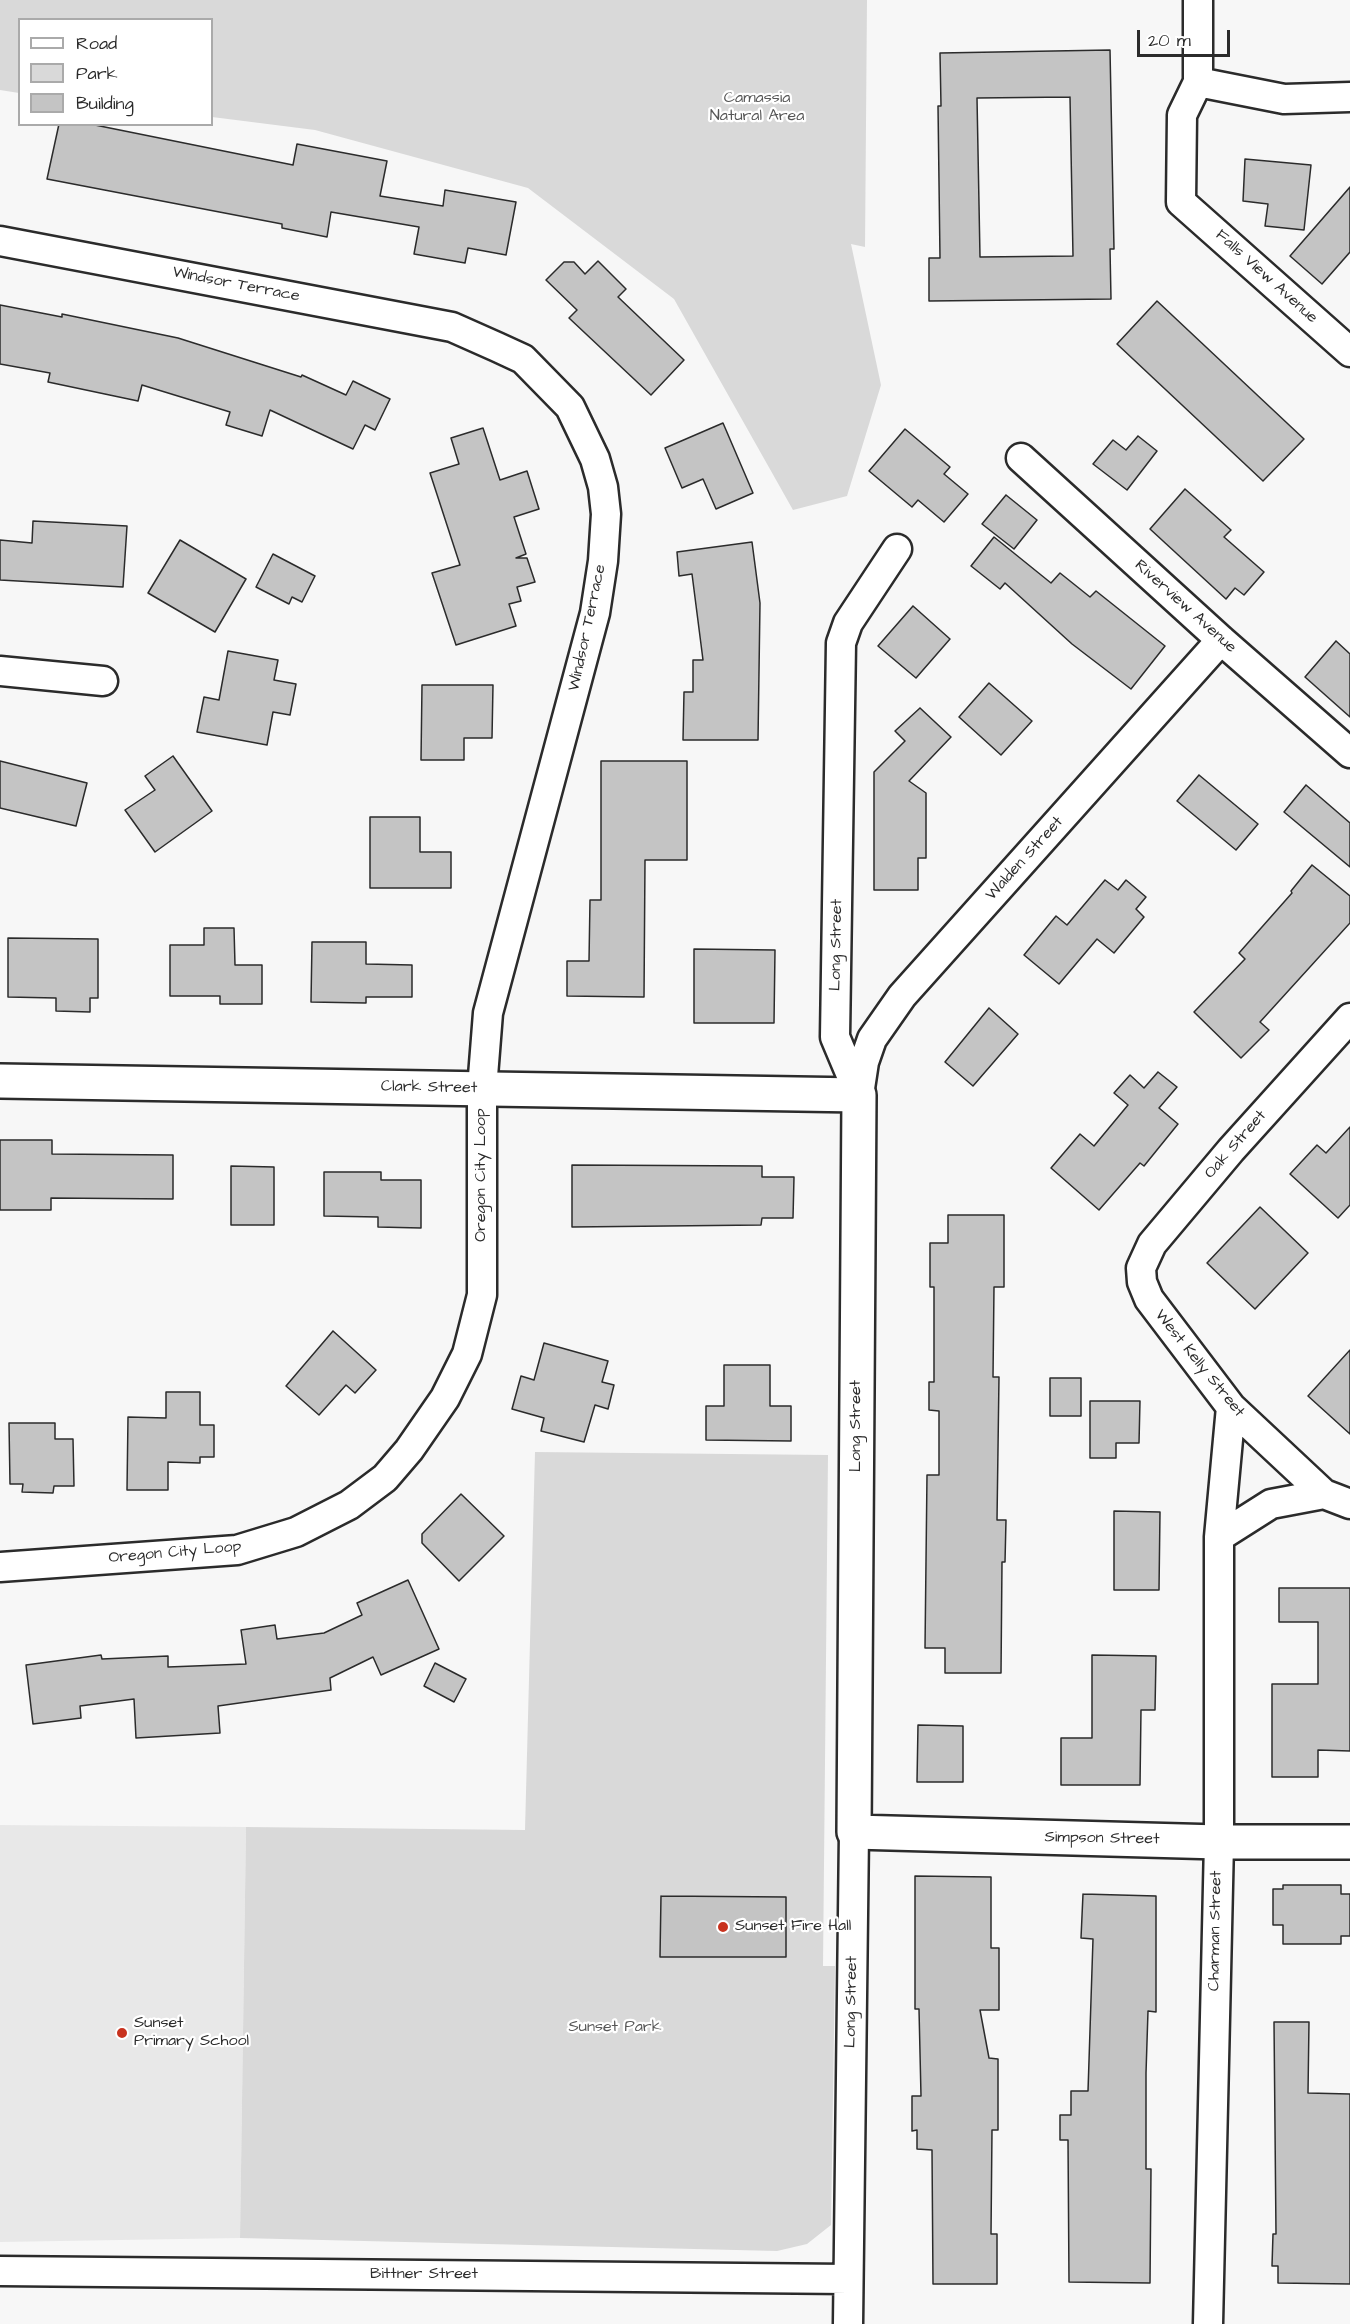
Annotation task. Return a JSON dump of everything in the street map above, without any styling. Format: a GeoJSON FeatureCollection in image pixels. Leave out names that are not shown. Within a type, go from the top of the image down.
{"type":"FeatureCollection","features":[{"type":"Feature","properties":{"kind":"street"},"geometry":{"type":"LineString","coordinates":[[1198,0],[1198,82],[1284,99],[1350,97]]}},
{"type":"Feature","properties":{"kind":"street","name":"Falls View Avenue"},"geometry":{"type":"LineString","coordinates":[[1198,82],[1182,115],[1181,202],[1350,352]]}},
{"type":"Feature","properties":{"kind":"street","name":"Windsor Terrace"},"geometry":{"type":"LineString","coordinates":[[0,241],[452,327],[523,359],[570,407],[595,459],[603,487],[606,514],[603,561],[595,613],[579,679],[488,1014],[482,1089]]}},
{"type":"Feature","properties":{"kind":"street","name":"Riverview Avenue"},"geometry":{"type":"LineString","coordinates":[[1021,458],[1221,640],[1350,753]]}},
{"type":"Feature","properties":{"kind":"street","name":"Long Street"},"geometry":{"type":"LineString","coordinates":[[848,2324],[859,1095],[836,1037],[841,643],[848,623],[897,549]]}},
{"type":"Feature","properties":{"kind":"street","name":"Walden Street"},"geometry":{"type":"LineString","coordinates":[[859,1095],[864,1062],[872,1039],[902,996],[1221,640]]}},
{"type":"Feature","properties":{"kind":"street"},"geometry":{"type":"LineString","coordinates":[[0,671],[103,681]]}},
{"type":"Feature","properties":{"kind":"street","name":"Oak Street"},"geometry":{"type":"LineString","coordinates":[[1142,1282],[1141,1268],[1152,1244],[1231,1150],[1350,1018]]}},
{"type":"Feature","properties":{"kind":"street","name":"Clark Street"},"geometry":{"type":"LineString","coordinates":[[0,1081],[859,1095]]}},
{"type":"Feature","properties":{"kind":"street","name":"Oregon City Loop"},"geometry":{"type":"LineString","coordinates":[[0,1567],[237,1550],[296,1532],[349,1505],[385,1478],[409,1450],[445,1398],[467,1354],[482,1295],[482,1089]]}},
{"type":"Feature","properties":{"kind":"street","name":"West Kelly Street"},"geometry":{"type":"LineString","coordinates":[[1142,1282],[1149,1299],[1169,1329],[1231,1407],[1337,1499]]}},
{"type":"Feature","properties":{"kind":"street","name":"Charman Street"},"geometry":{"type":"LineString","coordinates":[[1208,2324],[1219,1842],[1219,1537],[1231,1407]]}},
{"type":"Feature","properties":{"kind":"street"},"geometry":{"type":"LineString","coordinates":[[1219,1537],[1271,1504],[1337,1499]]}},
{"type":"Feature","properties":{"kind":"street","name":"Simpson Street"},"geometry":{"type":"LineString","coordinates":[[854,1832],[1219,1842],[1350,1842]]}},
{"type":"Feature","properties":{"kind":"street","name":"Bittner Street"},"geometry":{"type":"LineString","coordinates":[[0,2271],[848,2279]]}},
{"type":"Feature","properties":{"kind":"shaded area","name":"Sunset Primary School"},"geometry":{"type":"Polygon","coordinates":[[[0,1825],[246,1827],[240,2238],[0,2242],[0,1825]]]}},
{"type":"Feature","properties":{"kind":"green space","name":"Camassia Natural Area"},"geometry":{"type":"Polygon","coordinates":[[[0,0],[867,0],[865,247],[851,244],[881,385],[847,496],[793,510],[674,299],[528,188],[315,130],[213,117],[213,18],[18,18],[18,93],[0,90],[0,0]]]}},
{"type":"Feature","properties":{"kind":"green space","name":"Sunset Park"},"geometry":{"type":"Polygon","coordinates":[[[535,1452],[828,1455],[823,1966],[835,1966],[831,2225],[807,2244],[777,2251],[240,2238],[246,1827],[525,1830],[535,1452]]]}},
{"type":"Feature","properties":{"kind":"building"},"geometry":{"type":"Polygon","coordinates":[[[1110,50],[1114,249],[1110,249],[1111,299],[929,301],[929,258],[940,258],[938,106],[941,106],[940,53],[1110,50]],[[1070,97],[977,98],[980,257],[1073,256],[1070,97]]]}},
{"type":"Feature","properties":{"kind":"building"},"geometry":{"type":"Polygon","coordinates":[[[59,126],[100,126],[293,165],[297,144],[387,161],[380,196],[443,206],[445,190],[516,202],[506,255],[468,248],[465,263],[414,254],[419,227],[331,212],[327,237],[282,228],[282,224],[47,179],[59,126]]]}},
{"type":"Feature","properties":{"kind":"building"},"geometry":{"type":"Polygon","coordinates":[[[1245,159],[1311,165],[1304,230],[1265,226],[1268,204],[1243,201],[1245,159]]]}},
{"type":"Feature","properties":{"kind":"building"},"geometry":{"type":"Polygon","coordinates":[[[1350,187],[1350,252],[1322,284],[1290,256],[1350,187]]]}},
{"type":"Feature","properties":{"kind":"building"},"geometry":{"type":"Polygon","coordinates":[[[598,261],[626,289],[618,297],[684,360],[651,395],[569,318],[577,310],[546,280],[564,262],[574,262],[585,274],[598,261]]]}},
{"type":"Feature","properties":{"kind":"building"},"geometry":{"type":"Polygon","coordinates":[[[1157,301],[1304,439],[1263,481],[1117,344],[1157,301]]]}},
{"type":"Feature","properties":{"kind":"building"},"geometry":{"type":"Polygon","coordinates":[[[0,305],[62,317],[62,314],[178,338],[301,377],[302,375],[346,395],[353,381],[390,399],[375,430],[365,425],[353,449],[270,410],[262,436],[226,425],[230,412],[142,385],[138,401],[48,382],[50,373],[0,364],[0,305]]]}},
{"type":"Feature","properties":{"kind":"building"},"geometry":{"type":"Polygon","coordinates":[[[723,423],[753,493],[716,509],[703,479],[682,488],[665,448],[723,423]]]}},
{"type":"Feature","properties":{"kind":"building"},"geometry":{"type":"Polygon","coordinates":[[[483,428],[500,480],[527,471],[539,509],[514,517],[526,554],[516,558],[527,558],[535,582],[517,587],[521,601],[509,604],[516,626],[456,645],[432,573],[460,565],[430,473],[459,464],[451,438],[483,428]]]}},
{"type":"Feature","properties":{"kind":"building"},"geometry":{"type":"Polygon","coordinates":[[[905,429],[950,467],[944,474],[968,494],[944,522],[918,500],[912,507],[869,471],[905,429]]]}},
{"type":"Feature","properties":{"kind":"building"},"geometry":{"type":"Polygon","coordinates":[[[1138,436],[1157,451],[1127,490],[1093,464],[1113,440],[1126,450],[1138,436]]]}},
{"type":"Feature","properties":{"kind":"building"},"geometry":{"type":"Polygon","coordinates":[[[1185,489],[1231,530],[1224,537],[1264,572],[1244,595],[1235,588],[1226,599],[1150,529],[1185,489]]]}},
{"type":"Feature","properties":{"kind":"building"},"geometry":{"type":"Polygon","coordinates":[[[1006,495],[1037,520],[1014,549],[982,524],[1006,495]]]}},
{"type":"Feature","properties":{"kind":"building"},"geometry":{"type":"Polygon","coordinates":[[[33,521],[127,526],[123,587],[0,580],[0,540],[32,543],[33,521]]]}},
{"type":"Feature","properties":{"kind":"building"},"geometry":{"type":"Polygon","coordinates":[[[994,537],[1051,583],[1060,573],[1090,597],[1096,591],[1165,646],[1131,689],[1072,644],[1005,583],[1000,589],[971,566],[994,537]]]}},
{"type":"Feature","properties":{"kind":"building"},"geometry":{"type":"Polygon","coordinates":[[[180,540],[246,579],[215,632],[148,593],[180,540]]]}},
{"type":"Feature","properties":{"kind":"building"},"geometry":{"type":"Polygon","coordinates":[[[752,542],[760,603],[758,740],[683,740],[684,692],[693,692],[693,660],[703,660],[692,574],[679,576],[677,552],[752,542]]]}},
{"type":"Feature","properties":{"kind":"building"},"geometry":{"type":"Polygon","coordinates":[[[273,554],[315,576],[302,602],[292,597],[289,604],[256,587],[273,554]]]}},
{"type":"Feature","properties":{"kind":"building"},"geometry":{"type":"Polygon","coordinates":[[[913,606],[950,639],[916,678],[878,646],[913,606]]]}},
{"type":"Feature","properties":{"kind":"building"},"geometry":{"type":"Polygon","coordinates":[[[1336,641],[1350,654],[1350,717],[1305,677],[1336,641]]]}},
{"type":"Feature","properties":{"kind":"building"},"geometry":{"type":"Polygon","coordinates":[[[228,651],[278,660],[274,680],[296,684],[290,715],[273,712],[267,745],[197,732],[204,697],[219,700],[228,651]]]}},
{"type":"Feature","properties":{"kind":"building"},"geometry":{"type":"Polygon","coordinates":[[[989,683],[1032,721],[1001,755],[959,717],[989,683]]]}},
{"type":"Feature","properties":{"kind":"building"},"geometry":{"type":"Polygon","coordinates":[[[422,685],[493,685],[492,738],[464,738],[464,760],[421,760],[422,685]]]}},
{"type":"Feature","properties":{"kind":"building"},"geometry":{"type":"Polygon","coordinates":[[[920,708],[951,737],[909,781],[926,793],[926,858],[918,858],[918,890],[874,890],[874,772],[905,741],[895,731],[920,708]]]}},
{"type":"Feature","properties":{"kind":"building"},"geometry":{"type":"Polygon","coordinates":[[[173,756],[212,811],[155,852],[125,810],[155,790],[145,776],[173,756]]]}},
{"type":"Feature","properties":{"kind":"building"},"geometry":{"type":"Polygon","coordinates":[[[0,761],[87,783],[76,826],[0,808],[0,761]]]}},
{"type":"Feature","properties":{"kind":"building"},"geometry":{"type":"Polygon","coordinates":[[[601,761],[687,761],[687,860],[645,860],[644,997],[567,996],[567,961],[589,961],[590,900],[601,900],[601,761]]]}},
{"type":"Feature","properties":{"kind":"building"},"geometry":{"type":"Polygon","coordinates":[[[1199,775],[1258,824],[1236,850],[1177,801],[1199,775]]]}},
{"type":"Feature","properties":{"kind":"building"},"geometry":{"type":"Polygon","coordinates":[[[1306,785],[1350,823],[1350,867],[1284,812],[1306,785]]]}},
{"type":"Feature","properties":{"kind":"building"},"geometry":{"type":"Polygon","coordinates":[[[370,817],[420,817],[420,852],[451,852],[451,888],[370,888],[370,817]]]}},
{"type":"Feature","properties":{"kind":"building"},"geometry":{"type":"Polygon","coordinates":[[[1312,865],[1350,896],[1350,923],[1260,1022],[1269,1030],[1241,1058],[1194,1012],[1245,959],[1239,953],[1292,893],[1291,891],[1312,865]]]}},
{"type":"Feature","properties":{"kind":"building"},"geometry":{"type":"Polygon","coordinates":[[[1105,880],[1118,890],[1126,880],[1146,897],[1136,909],[1144,917],[1114,953],[1097,939],[1059,984],[1024,955],[1056,916],[1067,925],[1105,880]]]}},
{"type":"Feature","properties":{"kind":"building"},"geometry":{"type":"Polygon","coordinates":[[[204,928],[234,928],[235,965],[262,965],[262,1004],[220,1004],[220,996],[170,996],[170,945],[204,945],[204,928]]]}},
{"type":"Feature","properties":{"kind":"building"},"geometry":{"type":"Polygon","coordinates":[[[8,938],[98,939],[98,998],[90,998],[90,1012],[56,1011],[56,998],[8,997],[8,938]]]}},
{"type":"Feature","properties":{"kind":"building"},"geometry":{"type":"Polygon","coordinates":[[[312,942],[366,942],[366,964],[412,965],[412,997],[366,997],[366,1003],[311,1002],[312,942]]]}},
{"type":"Feature","properties":{"kind":"building"},"geometry":{"type":"Polygon","coordinates":[[[694,949],[775,950],[774,1023],[694,1023],[694,949]]]}},
{"type":"Feature","properties":{"kind":"building"},"geometry":{"type":"Polygon","coordinates":[[[989,1008],[1018,1034],[973,1086],[945,1062],[989,1008]]]}},
{"type":"Feature","properties":{"kind":"building"},"geometry":{"type":"Polygon","coordinates":[[[1158,1072],[1177,1087],[1159,1108],[1178,1124],[1144,1166],[1140,1163],[1099,1210],[1051,1168],[1080,1134],[1094,1146],[1128,1105],[1114,1093],[1130,1075],[1144,1088],[1158,1072]]]}},
{"type":"Feature","properties":{"kind":"building"},"geometry":{"type":"Polygon","coordinates":[[[1350,1127],[1350,1205],[1338,1218],[1290,1174],[1317,1145],[1326,1153],[1350,1127]]]}},
{"type":"Feature","properties":{"kind":"building"},"geometry":{"type":"Polygon","coordinates":[[[0,1140],[52,1140],[52,1154],[173,1155],[173,1199],[51,1198],[51,1210],[0,1210],[0,1140]]]}},
{"type":"Feature","properties":{"kind":"building"},"geometry":{"type":"Polygon","coordinates":[[[572,1165],[762,1166],[762,1177],[794,1177],[793,1218],[762,1218],[761,1225],[572,1227],[572,1165]]]}},
{"type":"Feature","properties":{"kind":"building"},"geometry":{"type":"Polygon","coordinates":[[[231,1166],[274,1167],[274,1225],[231,1225],[231,1166]]]}},
{"type":"Feature","properties":{"kind":"building"},"geometry":{"type":"Polygon","coordinates":[[[324,1172],[381,1172],[381,1180],[421,1180],[421,1228],[378,1227],[378,1217],[324,1216],[324,1172]]]}},
{"type":"Feature","properties":{"kind":"building"},"geometry":{"type":"Polygon","coordinates":[[[1260,1207],[1308,1253],[1255,1309],[1207,1263],[1260,1207]]]}},
{"type":"Feature","properties":{"kind":"building"},"geometry":{"type":"Polygon","coordinates":[[[948,1215],[1004,1215],[1004,1287],[994,1287],[993,1377],[999,1377],[997,1520],[1006,1520],[1005,1562],[1002,1562],[1001,1673],[945,1673],[945,1648],[925,1648],[927,1475],[939,1475],[939,1411],[929,1410],[929,1382],[934,1382],[934,1287],[930,1287],[930,1243],[948,1243],[948,1215]]]}},
{"type":"Feature","properties":{"kind":"building"},"geometry":{"type":"Polygon","coordinates":[[[333,1331],[376,1370],[355,1393],[346,1385],[319,1415],[286,1386],[333,1331]]]}},
{"type":"Feature","properties":{"kind":"building"},"geometry":{"type":"Polygon","coordinates":[[[544,1343],[608,1361],[602,1382],[614,1385],[608,1409],[595,1405],[584,1442],[541,1431],[544,1418],[512,1409],[521,1376],[534,1380],[544,1343]]]}},
{"type":"Feature","properties":{"kind":"building"},"geometry":{"type":"Polygon","coordinates":[[[1350,1350],[1350,1434],[1308,1396],[1350,1350]]]}},
{"type":"Feature","properties":{"kind":"building"},"geometry":{"type":"Polygon","coordinates":[[[724,1365],[770,1365],[770,1406],[791,1406],[791,1441],[706,1440],[706,1406],[724,1406],[724,1365]]]}},
{"type":"Feature","properties":{"kind":"building"},"geometry":{"type":"Polygon","coordinates":[[[1050,1378],[1081,1378],[1081,1416],[1050,1416],[1050,1378]]]}},
{"type":"Feature","properties":{"kind":"building"},"geometry":{"type":"Polygon","coordinates":[[[166,1392],[200,1392],[200,1425],[214,1425],[214,1457],[200,1457],[200,1463],[168,1462],[168,1490],[127,1490],[128,1417],[166,1418],[166,1392]]]}},
{"type":"Feature","properties":{"kind":"building"},"geometry":{"type":"Polygon","coordinates":[[[1090,1401],[1140,1401],[1139,1443],[1116,1443],[1116,1458],[1090,1458],[1090,1401]]]}},
{"type":"Feature","properties":{"kind":"building"},"geometry":{"type":"Polygon","coordinates":[[[9,1423],[55,1423],[55,1439],[73,1439],[74,1486],[54,1486],[53,1493],[22,1492],[23,1484],[10,1484],[9,1423]]]}},
{"type":"Feature","properties":{"kind":"building"},"geometry":{"type":"Polygon","coordinates":[[[461,1494],[504,1536],[459,1581],[422,1543],[422,1534],[461,1494]]]}},
{"type":"Feature","properties":{"kind":"building"},"geometry":{"type":"Polygon","coordinates":[[[1114,1511],[1160,1512],[1159,1590],[1114,1590],[1114,1511]]]}},
{"type":"Feature","properties":{"kind":"building"},"geometry":{"type":"Polygon","coordinates":[[[408,1580],[439,1649],[381,1675],[373,1657],[330,1678],[331,1690],[218,1706],[220,1733],[136,1738],[134,1699],[80,1706],[81,1718],[33,1724],[26,1665],[101,1655],[102,1659],[168,1656],[168,1667],[246,1664],[241,1630],[275,1625],[277,1639],[324,1633],[362,1615],[357,1603],[408,1580]]]}},
{"type":"Feature","properties":{"kind":"building"},"geometry":{"type":"Polygon","coordinates":[[[1279,1588],[1350,1588],[1350,1751],[1318,1750],[1318,1777],[1272,1777],[1272,1684],[1318,1684],[1318,1622],[1279,1622],[1279,1588]]]}},
{"type":"Feature","properties":{"kind":"building"},"geometry":{"type":"Polygon","coordinates":[[[1092,1655],[1156,1656],[1155,1710],[1141,1710],[1140,1785],[1061,1785],[1061,1738],[1092,1738],[1092,1655]]]}},
{"type":"Feature","properties":{"kind":"building"},"geometry":{"type":"Polygon","coordinates":[[[435,1663],[466,1679],[454,1702],[424,1686],[435,1663]]]}},
{"type":"Feature","properties":{"kind":"building"},"geometry":{"type":"Polygon","coordinates":[[[918,1725],[963,1726],[963,1782],[917,1782],[918,1725]]]}},
{"type":"Feature","properties":{"kind":"building"},"geometry":{"type":"Polygon","coordinates":[[[915,1876],[991,1877],[991,1948],[999,1948],[999,2010],[980,2010],[989,2058],[998,2059],[998,2130],[992,2130],[991,2234],[997,2234],[997,2284],[933,2284],[932,2150],[917,2149],[917,2130],[912,2131],[912,2096],[921,2096],[919,2009],[915,2009],[915,1876]]]}},
{"type":"Feature","properties":{"kind":"building"},"geometry":{"type":"Polygon","coordinates":[[[1283,1885],[1341,1885],[1341,1894],[1350,1894],[1350,1936],[1341,1936],[1341,1944],[1283,1944],[1283,1925],[1273,1925],[1273,1889],[1283,1889],[1283,1885]]]}},
{"type":"Feature","properties":{"kind":"building"},"geometry":{"type":"Polygon","coordinates":[[[1083,1894],[1156,1896],[1156,2012],[1148,2011],[1146,2073],[1146,2169],[1151,2169],[1150,2283],[1069,2282],[1068,2140],[1060,2140],[1060,2115],[1071,2115],[1071,2091],[1088,2091],[1093,1939],[1081,1938],[1083,1894]]]}},
{"type":"Feature","properties":{"kind":"building","name":"Sunset Fire Hall"},"geometry":{"type":"Polygon","coordinates":[[[661,1896],[786,1897],[786,1957],[660,1957],[661,1896]]]}},
{"type":"Feature","properties":{"kind":"building"},"geometry":{"type":"Polygon","coordinates":[[[1274,2022],[1309,2022],[1308,2093],[1350,2094],[1350,2284],[1278,2283],[1278,2266],[1272,2266],[1273,2234],[1276,2234],[1274,2022]]]}},
{"type":"Feature","properties":{"kind":"place","name":"Sunset Fire Hall"},"geometry":{"type":"Point","coordinates":[723,1927]}},
{"type":"Feature","properties":{"kind":"place","name":"Sunset Primary School"},"geometry":{"type":"Point","coordinates":[122,2033]}}]}
